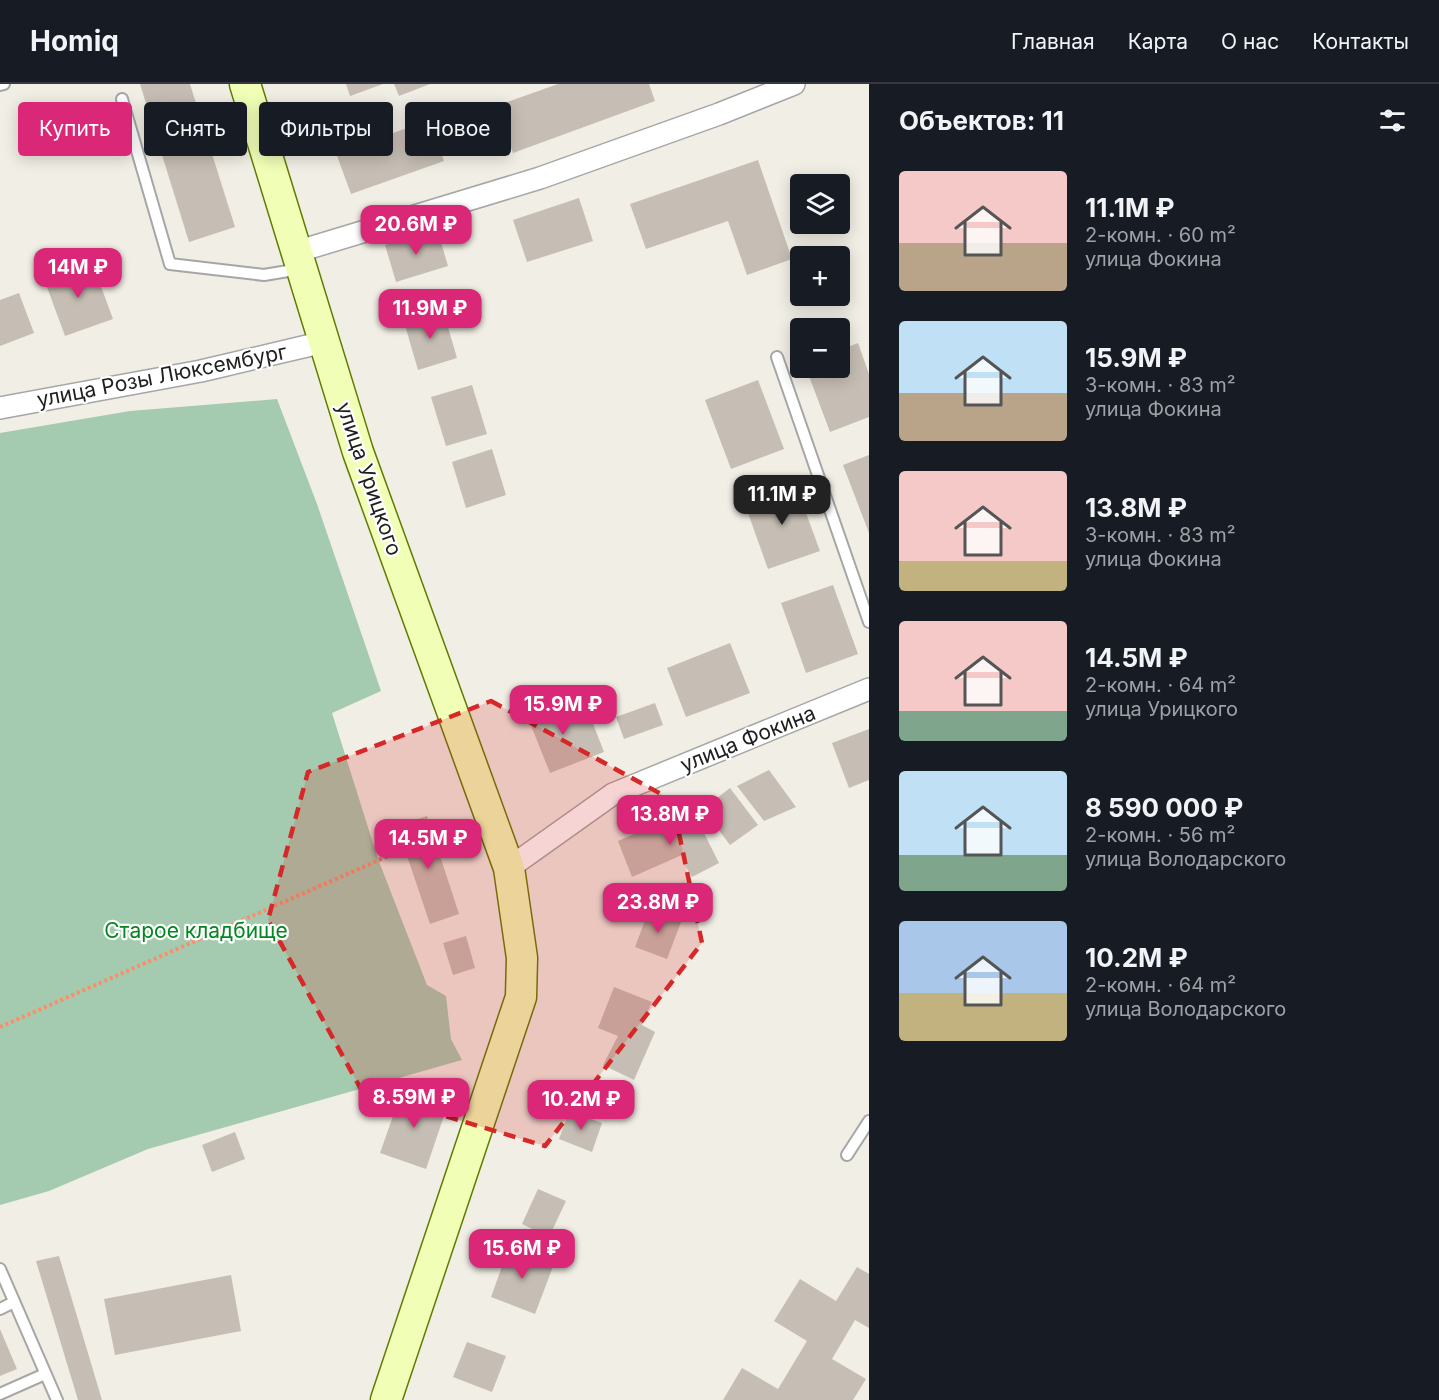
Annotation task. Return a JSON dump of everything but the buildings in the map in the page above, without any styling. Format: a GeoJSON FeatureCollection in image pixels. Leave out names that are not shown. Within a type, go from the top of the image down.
{"type":"FeatureCollection","features":[{"type":"Feature","properties":{"kind":"street","name":"улица Урицкого"},"geometry":{"type":"LineString","coordinates":[[245,84],[358,452],[509,868],[522,958],[521,997],[386,1400]]}},
{"type":"Feature","properties":{"kind":"street"},"geometry":{"type":"LineString","coordinates":[[299,261],[719,114],[794,84]]}},
{"type":"Feature","properties":{"kind":"street","name":"улица Розы Люксембург"},"geometry":{"type":"LineString","coordinates":[[0,408],[201,371],[324,342]]}},
{"type":"Feature","properties":{"kind":"street","name":"улица Фокина"},"geometry":{"type":"LineString","coordinates":[[509,868],[613,794],[869,689]]}},
{"type":"Feature","properties":{"kind":"lane"},"geometry":{"type":"LineString","coordinates":[[122,99],[170,264],[264,275],[299,261]]}},
{"type":"Feature","properties":{"kind":"lane"},"geometry":{"type":"LineString","coordinates":[[777,357],[869,622]]}},
{"type":"Feature","properties":{"kind":"lane"},"geometry":{"type":"LineString","coordinates":[[847,1155],[869,1121]]}},
{"type":"Feature","properties":{"kind":"lane"},"geometry":{"type":"LineString","coordinates":[[0,1269],[57,1400]]}},
{"type":"Feature","properties":{"kind":"lane"},"geometry":{"type":"LineString","coordinates":[[0,1309],[14,1302]]}},
{"type":"Feature","properties":{"kind":"lane"},"geometry":{"type":"LineString","coordinates":[[0,1394],[45,1374]]}},
{"type":"Feature","properties":{"kind":"path"},"geometry":{"type":"LineString","coordinates":[[436,846],[446,840],[493,823]]}},
{"type":"Feature","properties":{"kind":"path"},"geometry":{"type":"LineString","coordinates":[[0,1027],[404,849]]}},
{"type":"Feature","properties":{"kind":"highlighted area"},"geometry":{"type":"Polygon","coordinates":[[[491,701],[672,800],[702,943],[545,1146],[362,1091],[268,920],[308,772],[491,701]]]}},
{"type":"Feature","properties":{"kind":"green space","name":"Старое кладбище"},"geometry":{"type":"Polygon","coordinates":[[[277,399],[317,504],[381,691],[332,713],[378,859],[427,985],[446,996],[451,1039],[462,1060],[148,1149],[49,1191],[0,1205],[0,433],[130,411],[277,399]]]}}]}
